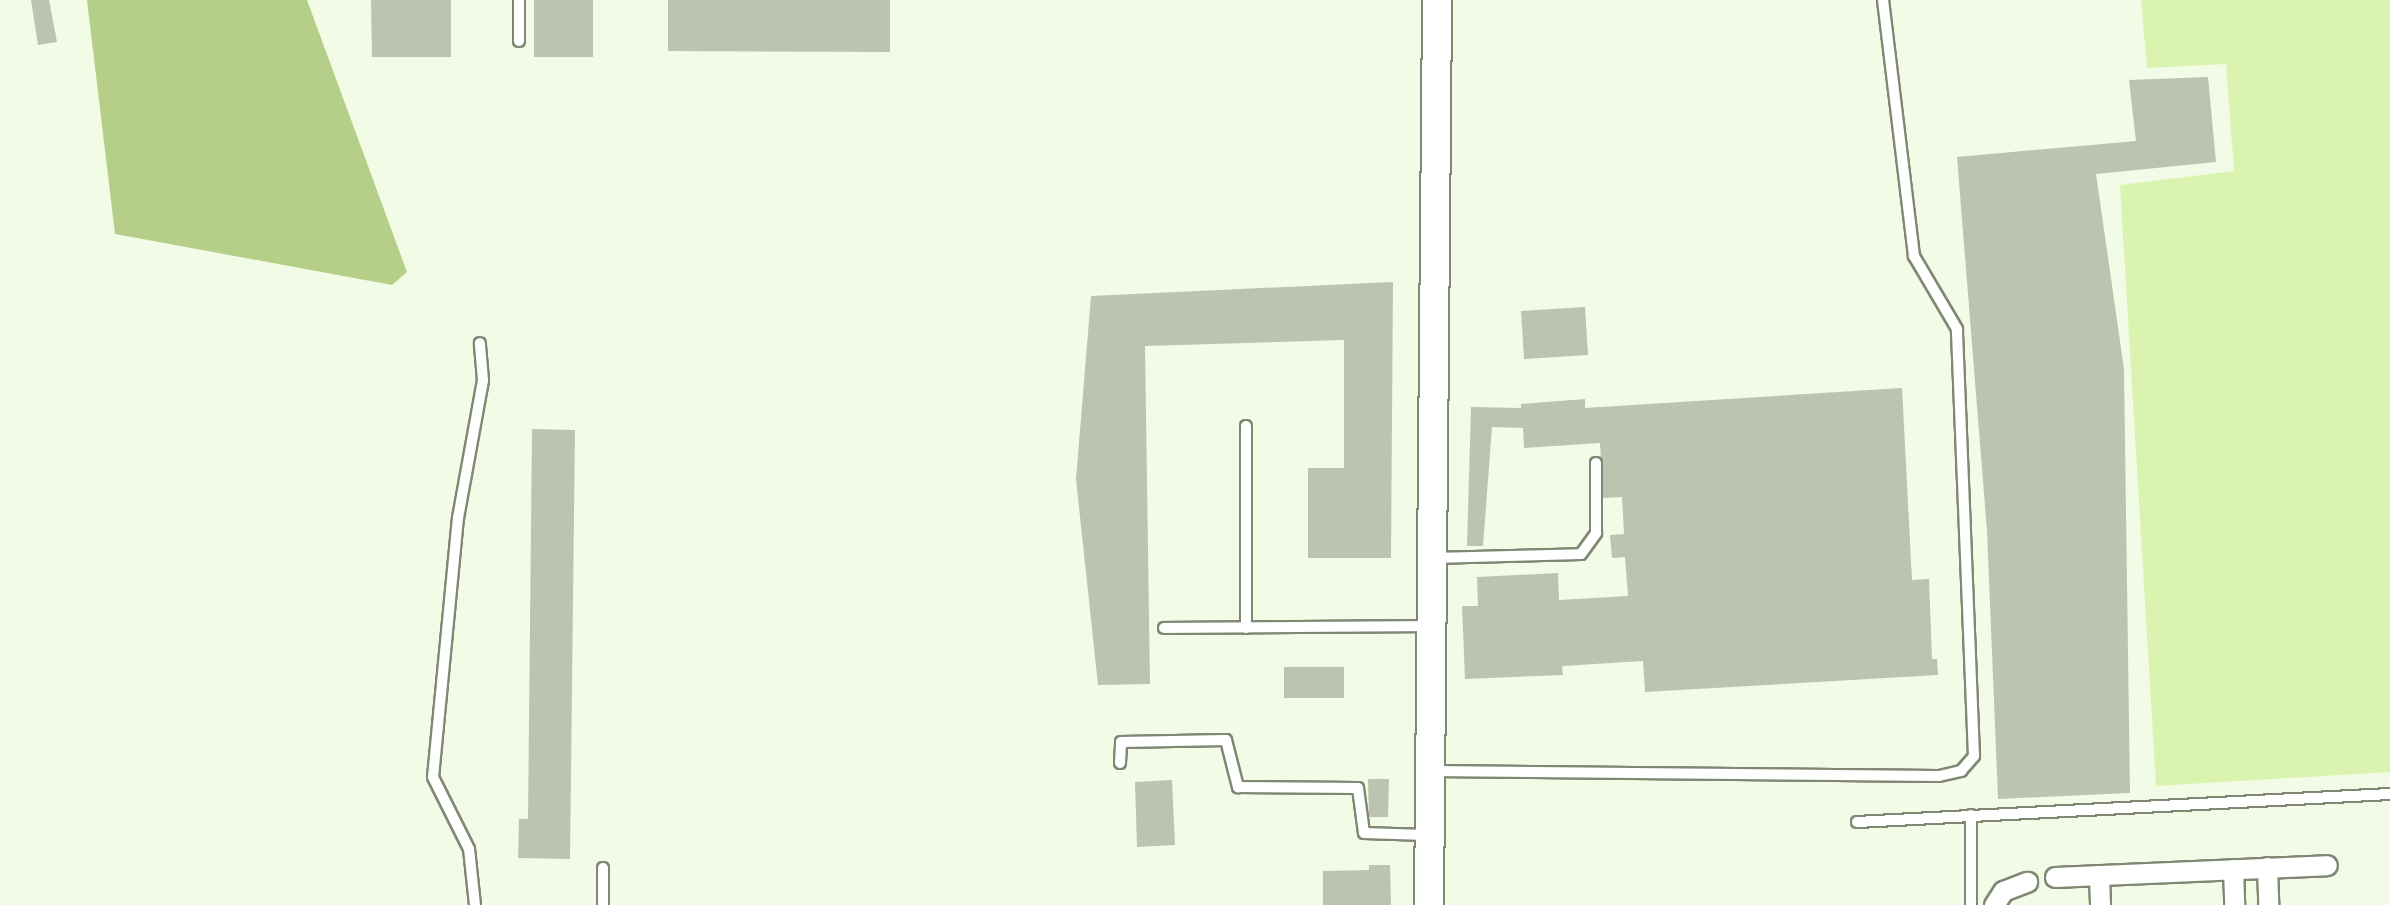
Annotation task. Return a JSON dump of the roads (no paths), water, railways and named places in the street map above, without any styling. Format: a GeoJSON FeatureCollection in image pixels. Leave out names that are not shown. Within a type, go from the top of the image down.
{"type":"FeatureCollection","features":[{"type":"Feature","properties":{"kind":"street"},"geometry":{"type":"LineString","coordinates":[[1429,905],[1437,0]]}},
{"type":"Feature","properties":{"kind":"street"},"geometry":{"type":"LineString","coordinates":[[2055,877],[2327,865]]}},
{"type":"Feature","properties":{"kind":"street"},"geometry":{"type":"LineString","coordinates":[[2267,867],[2268,905]]}},
{"type":"Feature","properties":{"kind":"street"},"geometry":{"type":"LineString","coordinates":[[2233,869],[2234,905]]}},
{"type":"Feature","properties":{"kind":"street"},"geometry":{"type":"LineString","coordinates":[[2099,875],[2100,905]]}},
{"type":"Feature","properties":{"kind":"street"},"geometry":{"type":"LineString","coordinates":[[1994,905],[2003,891],[2027,882]]}},
{"type":"Feature","properties":{"kind":"lane"},"geometry":{"type":"LineString","coordinates":[[519,0],[519,41]]}},
{"type":"Feature","properties":{"kind":"lane"},"geometry":{"type":"LineString","coordinates":[[1430,771],[1939,776],[1961,771],[1974,756],[1957,330],[1914,256],[1883,0]]}},
{"type":"Feature","properties":{"kind":"lane"},"geometry":{"type":"LineString","coordinates":[[475,905],[469,849],[433,777],[457,518],[483,380],[480,343]]}},
{"type":"Feature","properties":{"kind":"lane"},"geometry":{"type":"LineString","coordinates":[[1246,426],[1246,628]]}},
{"type":"Feature","properties":{"kind":"lane"},"geometry":{"type":"LineString","coordinates":[[1432,558],[1581,554],[1596,533],[1596,463]]}},
{"type":"Feature","properties":{"kind":"lane"},"geometry":{"type":"LineString","coordinates":[[1164,628],[1432,626]]}},
{"type":"Feature","properties":{"kind":"lane"},"geometry":{"type":"LineString","coordinates":[[1120,764],[1121,742],[1226,740],[1238,787],[1358,788],[1364,833],[1430,835]]}},
{"type":"Feature","properties":{"kind":"lane"},"geometry":{"type":"LineString","coordinates":[[1857,822],[2390,794]]}},
{"type":"Feature","properties":{"kind":"lane"},"geometry":{"type":"LineString","coordinates":[[1971,816],[1971,905]]}},
{"type":"Feature","properties":{"kind":"lane"},"geometry":{"type":"LineString","coordinates":[[603,868],[603,905]]}}]}
